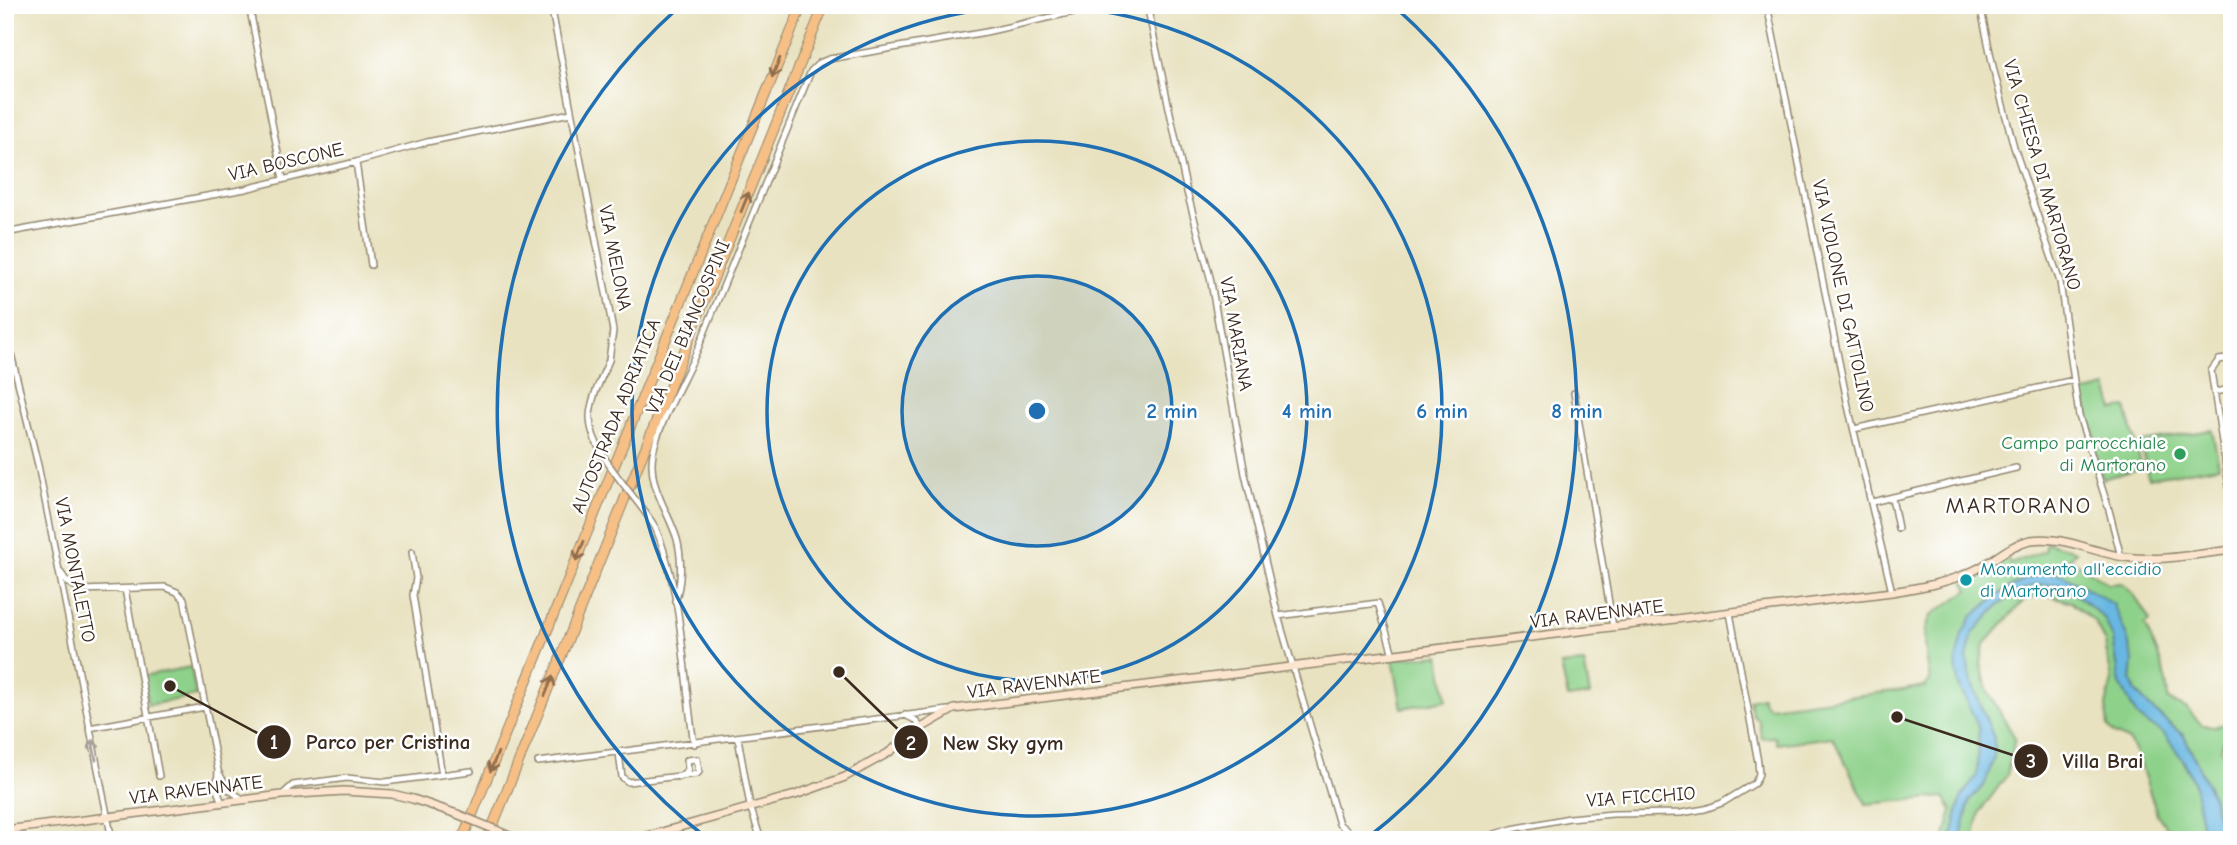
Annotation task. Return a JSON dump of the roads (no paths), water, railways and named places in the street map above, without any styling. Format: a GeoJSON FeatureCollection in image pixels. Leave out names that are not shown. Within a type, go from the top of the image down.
{"type":"FeatureCollection","features":[{"type":"Feature","properties":{"kind":"highway","name":"AUTOSTRADA ADRIATICA"},"geometry":{"type":"LineString","coordinates":[[462,840],[802,5]]}},
{"type":"Feature","properties":{"kind":"highway","name":"AUTOSTRADA ADRIATICA"},"geometry":{"type":"LineString","coordinates":[[487,840],[824,5]]}},
{"type":"Feature","properties":{"kind":"main road","name":"VIA RAVENNATE"},"geometry":{"type":"LineString","coordinates":[[633,840],[845,777],[888,753],[954,709],[1892,592],[1942,584],[1976,570],[2010,548],[2029,540],[2051,538],[2139,559],[2232,550]]}},
{"type":"Feature","properties":{"kind":"main road"},"geometry":{"type":"LineString","coordinates":[[282,795],[344,791],[392,794],[457,814],[519,840]]}},
{"type":"Feature","properties":{"kind":"main road","name":"VIA RAVENNATE"},"geometry":{"type":"LineString","coordinates":[[5,830],[282,795]]}},
{"type":"Feature","properties":{"kind":"street"},"geometry":{"type":"LineString","coordinates":[[249,5],[283,179]]}},
{"type":"Feature","properties":{"kind":"street","name":"VIA MELONA"},"geometry":{"type":"LineString","coordinates":[[551,5],[613,331],[609,360],[594,398],[590,417],[592,432],[600,452],[646,511],[660,538],[675,601],[694,744]]}},
{"type":"Feature","properties":{"kind":"street","name":"VIA DEI BIANCOSPINI"},"geometry":{"type":"LineString","coordinates":[[675,601],[681,585],[677,540],[653,475],[653,454],[811,71],[829,59],[986,32],[1104,5]]}},
{"type":"Feature","properties":{"kind":"street","name":"VIA MARIANA"},"geometry":{"type":"LineString","coordinates":[[1147,5],[1187,192],[1210,277],[1245,474],[1293,668]]}},
{"type":"Feature","properties":{"kind":"street","name":"VIA VIOLONE DI GATTOLINO"},"geometry":{"type":"LineString","coordinates":[[1767,5],[1854,429],[1892,592]]}},
{"type":"Feature","properties":{"kind":"street","name":"VIA CHIESA DI MARTORANO"},"geometry":{"type":"LineString","coordinates":[[1980,5],[2014,147],[2060,282],[2079,416],[2121,556]]}},
{"type":"Feature","properties":{"kind":"street","name":"VIA BOSCONE"},"geometry":{"type":"LineString","coordinates":[[5,233],[246,189],[427,142],[571,113]]}},
{"type":"Feature","properties":{"kind":"street"},"geometry":{"type":"LineString","coordinates":[[356,162],[371,265]]}},
{"type":"Feature","properties":{"kind":"street","name":"VIA MONTALETTO"},"geometry":{"type":"LineString","coordinates":[[5,329],[60,570],[112,840]]}},
{"type":"Feature","properties":{"kind":"street"},"geometry":{"type":"LineString","coordinates":[[2232,358],[2219,360],[2211,371],[2232,506]]}},
{"type":"Feature","properties":{"kind":"street"},"geometry":{"type":"LineString","coordinates":[[1854,429],[2074,380]]}},
{"type":"Feature","properties":{"kind":"street"},"geometry":{"type":"LineString","coordinates":[[2214,392],[2232,389]]}},
{"type":"Feature","properties":{"kind":"street"},"geometry":{"type":"LineString","coordinates":[[1574,393],[1613,628]]}},
{"type":"Feature","properties":{"kind":"street"},"geometry":{"type":"LineString","coordinates":[[2224,452],[2232,451]]}},
{"type":"Feature","properties":{"kind":"street"},"geometry":{"type":"LineString","coordinates":[[1872,502],[2015,468]]}},
{"type":"Feature","properties":{"kind":"street"},"geometry":{"type":"LineString","coordinates":[[1892,498],[1898,528]]}},
{"type":"Feature","properties":{"kind":"street"},"geometry":{"type":"LineString","coordinates":[[412,552],[416,578],[413,595],[442,775]]}},
{"type":"Feature","properties":{"kind":"street"},"geometry":{"type":"LineString","coordinates":[[60,570],[67,582],[82,590],[166,587],[184,599],[218,770],[217,790],[222,803]]}},
{"type":"Feature","properties":{"kind":"street"},"geometry":{"type":"LineString","coordinates":[[125,589],[159,776]]}},
{"type":"Feature","properties":{"kind":"street"},"geometry":{"type":"LineString","coordinates":[[1278,616],[1378,603],[1394,655]]}},
{"type":"Feature","properties":{"kind":"street","name":"VIA FICCHIO"},"geometry":{"type":"LineString","coordinates":[[1476,840],[1512,829],[1569,818],[1681,813],[1705,809],[1722,803],[1755,783],[1759,774],[1758,762],[1730,613]]}},
{"type":"Feature","properties":{"kind":"street"},"geometry":{"type":"LineString","coordinates":[[1293,668],[1339,824],[1358,840]]}},
{"type":"Feature","properties":{"kind":"street"},"geometry":{"type":"LineString","coordinates":[[89,728],[205,707]]}},
{"type":"Feature","properties":{"kind":"street","name":"VIA RAVENNATE"},"geometry":{"type":"LineString","coordinates":[[538,762],[954,709]]}},
{"type":"Feature","properties":{"kind":"street"},"geometry":{"type":"LineString","coordinates":[[904,715],[915,720],[922,728]]}},
{"type":"Feature","properties":{"kind":"street"},"geometry":{"type":"LineString","coordinates":[[738,738],[750,806],[761,840]]}},
{"type":"Feature","properties":{"kind":"street"},"geometry":{"type":"LineString","coordinates":[[619,753],[622,777],[628,782],[679,777],[696,774],[699,772],[697,759],[687,760],[688,770],[679,777]]}},
{"type":"Feature","properties":{"kind":"street"},"geometry":{"type":"LineString","coordinates":[[218,770],[228,789],[244,800]]}},
{"type":"Feature","properties":{"kind":"street","name":"VIA RAVENNATE"},"geometry":{"type":"LineString","coordinates":[[282,795],[293,785],[347,778],[384,782],[471,771]]}},
{"type":"Feature","properties":{"kind":"street"},"geometry":{"type":"LineString","coordinates":[[222,803],[228,789]]}},
{"type":"Feature","properties":{"kind":"street"},"geometry":{"type":"LineString","coordinates":[[204,805],[217,790]]}},
{"type":"Feature","properties":{"kind":"water"},"geometry":{"type":"Polygon","coordinates":[[[2046,573],[2062,574],[2113,604],[2133,660],[2131,680],[2135,690],[2149,707],[2184,736],[2212,795],[2225,840],[2207,840],[2201,824],[2195,786],[2184,761],[2164,734],[2138,718],[2120,684],[2113,639],[2105,619],[2060,584],[2035,585],[2014,594],[1999,605],[1973,633],[1967,657],[1970,679],[1994,739],[1994,757],[1985,784],[1970,800],[1960,840],[1951,840],[1961,798],[1977,775],[1979,728],[1958,683],[1956,661],[1962,634],[1972,617],[1997,596],[2025,579],[2046,573]]]}},
{"type":"Feature","properties":{"kind":"place","name":"Campo parrocchiale di Martorano"},"geometry":{"type":"Point","coordinates":[2180,454]}},
{"type":"Feature","properties":{"kind":"place","name":"Monumento all'eccidio di Martorano"},"geometry":{"type":"Point","coordinates":[1966,580]}},
{"type":"Feature","properties":{"kind":"place","name":"New Sky gym"},"geometry":{"type":"Point","coordinates":[839,672]}},
{"type":"Feature","properties":{"kind":"place","name":"Parco per Cristina"},"geometry":{"type":"Point","coordinates":[170,686]}},
{"type":"Feature","properties":{"kind":"place","name":"Villa Brai"},"geometry":{"type":"Point","coordinates":[1897,717]}},
{"type":"Feature","properties":{"kind":"district","name":"MARTORANO"},"geometry":{"type":"Point","coordinates":[2019,505]}}]}
